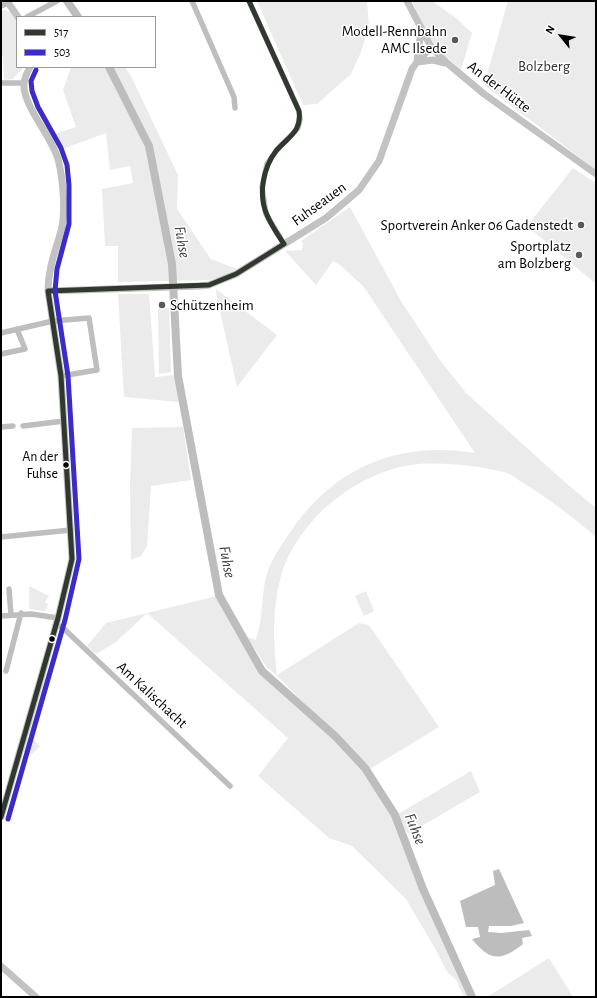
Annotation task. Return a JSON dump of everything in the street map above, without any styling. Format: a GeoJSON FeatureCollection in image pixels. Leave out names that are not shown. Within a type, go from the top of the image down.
{"type":"FeatureCollection","features":[{"type":"Feature","properties":{"kind":"street"},"geometry":{"type":"LineString","coordinates":[[29,16],[57,1]]}},
{"type":"Feature","properties":{"kind":"street"},"geometry":{"type":"LineString","coordinates":[[192,1],[234,98],[235,108]]}},
{"type":"Feature","properties":{"kind":"street"},"geometry":{"type":"LineString","coordinates":[[249,1],[298,111],[300,119],[298,128],[276,151],[267,164],[262,187],[266,214],[284,244]]}},
{"type":"Feature","properties":{"kind":"street","name":"An der Hütte"},"geometry":{"type":"LineString","coordinates":[[407,1],[431,47],[447,63],[484,94],[596,174]]}},
{"type":"Feature","properties":{"kind":"street"},"geometry":{"type":"LineString","coordinates":[[1,6],[8,2],[17,16]]}},
{"type":"Feature","properties":{"kind":"street"},"geometry":{"type":"LineString","coordinates":[[421,30],[417,62],[433,60],[447,63]]}},
{"type":"Feature","properties":{"kind":"street","name":"Fuhseauen"},"geometry":{"type":"LineString","coordinates":[[48,291],[209,285],[236,274],[326,218],[359,190],[379,161],[412,69],[431,47]]}},
{"type":"Feature","properties":{"kind":"street"},"geometry":{"type":"LineString","coordinates":[[1,817],[58,618],[70,568],[71,530],[61,376],[48,291],[48,277],[61,230],[63,215],[59,164],[54,148],[28,101],[24,83],[30,68]]}},
{"type":"Feature","properties":{"kind":"street"},"geometry":{"type":"LineString","coordinates":[[1,83],[24,83]]}},
{"type":"Feature","properties":{"kind":"street"},"geometry":{"type":"LineString","coordinates":[[1,333],[53,322],[89,318],[97,370],[61,376]]}},
{"type":"Feature","properties":{"kind":"street"},"geometry":{"type":"LineString","coordinates":[[1,354],[25,349],[18,329]]}},
{"type":"Feature","properties":{"kind":"street"},"geometry":{"type":"LineString","coordinates":[[23,426],[64,421]]}},
{"type":"Feature","properties":{"kind":"street"},"geometry":{"type":"LineString","coordinates":[[1,427],[13,426]]}},
{"type":"Feature","properties":{"kind":"street"},"geometry":{"type":"LineString","coordinates":[[1,537],[71,530]]}},
{"type":"Feature","properties":{"kind":"street"},"geometry":{"type":"LineString","coordinates":[[9,589],[11,615]]}},
{"type":"Feature","properties":{"kind":"street"},"geometry":{"type":"LineString","coordinates":[[1,616],[21,614],[58,618]]}},
{"type":"Feature","properties":{"kind":"street"},"geometry":{"type":"LineString","coordinates":[[6,671],[21,614]]}},
{"type":"Feature","properties":{"kind":"street","name":"Am Kalischacht"},"geometry":{"type":"LineString","coordinates":[[55,625],[62,627],[230,786]]}},
{"type":"Feature","properties":{"kind":"street"},"geometry":{"type":"LineString","coordinates":[[1,966],[36,997]]}},
{"type":"Feature","properties":{"kind":"green space"},"geometry":{"type":"Polygon","coordinates":[[[257,1],[367,1],[369,26],[361,52],[351,74],[317,104],[303,105],[257,1]]]}},
{"type":"Feature","properties":{"kind":"green space"},"geometry":{"type":"Polygon","coordinates":[[[412,1],[432,1],[456,18],[472,33],[461,70],[429,41],[412,1]]]}},
{"type":"Feature","properties":{"kind":"green space","name":"Bolzberg"},"geometry":{"type":"Polygon","coordinates":[[[508,1],[596,1],[596,170],[484,85],[508,1]]]}},
{"type":"Feature","properties":{"kind":"green space"},"geometry":{"type":"Polygon","coordinates":[[[5,10],[11,12],[16,20],[16,68],[23,68],[13,79],[4,80],[3,56],[1,55],[1,11],[5,10]]]}},
{"type":"Feature","properties":{"kind":"green space"},"geometry":{"type":"Polygon","coordinates":[[[71,68],[126,68],[132,78],[178,175],[177,209],[211,259],[237,269],[219,278],[209,280],[118,282],[118,246],[105,246],[102,189],[133,183],[130,166],[110,170],[106,133],[60,150],[51,135],[76,127],[63,90],[71,68]]]}},
{"type":"Feature","properties":{"kind":"green space","name":"Sportplatz am Bolzberg"},"geometry":{"type":"Polygon","coordinates":[[[573,168],[596,183],[596,284],[527,226],[573,168]]]}},
{"type":"Feature","properties":{"kind":"green space"},"geometry":{"type":"Polygon","coordinates":[[[350,207],[401,301],[437,356],[466,393],[567,484],[596,508],[596,537],[551,501],[509,474],[497,470],[472,466],[446,464],[411,465],[390,470],[369,478],[349,489],[331,503],[300,536],[289,556],[278,588],[274,625],[277,675],[359,623],[369,625],[439,727],[370,769],[266,666],[247,637],[256,640],[261,619],[266,579],[273,559],[306,511],[325,492],[346,476],[369,464],[394,456],[420,451],[447,450],[475,453],[363,286],[340,265],[333,261],[316,285],[285,251],[302,250],[303,243],[301,241],[350,207]]]}},
{"type":"Feature","properties":{"kind":"green space"},"geometry":{"type":"Polygon","coordinates":[[[216,289],[277,335],[237,387],[216,293],[216,289]]]}},
{"type":"Feature","properties":{"kind":"green space"},"geometry":{"type":"Polygon","coordinates":[[[118,294],[149,294],[155,377],[175,375],[179,402],[124,397],[118,294]]]}},
{"type":"Feature","properties":{"kind":"green space"},"geometry":{"type":"Polygon","coordinates":[[[169,308],[171,372],[159,374],[158,309],[169,308]]]}},
{"type":"Feature","properties":{"kind":"green space"},"geometry":{"type":"Polygon","coordinates":[[[183,427],[191,480],[151,486],[147,546],[141,556],[131,560],[130,487],[132,428],[183,427]]]}},
{"type":"Feature","properties":{"kind":"green space"},"geometry":{"type":"Polygon","coordinates":[[[29,586],[49,596],[45,602],[48,604],[45,611],[29,609],[29,586]]]}},
{"type":"Feature","properties":{"kind":"green space"},"geometry":{"type":"Polygon","coordinates":[[[366,591],[374,611],[364,616],[355,596],[366,591]]]}},
{"type":"Feature","properties":{"kind":"green space"},"geometry":{"type":"Polygon","coordinates":[[[217,596],[260,671],[333,738],[361,767],[394,819],[423,897],[469,997],[464,997],[456,980],[447,972],[406,899],[352,846],[329,838],[258,776],[288,738],[147,613],[217,596]]]}},
{"type":"Feature","properties":{"kind":"green space"},"geometry":{"type":"Polygon","coordinates":[[[147,613],[116,642],[96,654],[87,646],[106,623],[147,613]]]}},
{"type":"Feature","properties":{"kind":"green space"},"geometry":{"type":"Polygon","coordinates":[[[45,673],[49,674],[32,735],[27,735],[45,673]]]}},
{"type":"Feature","properties":{"kind":"green space"},"geometry":{"type":"Polygon","coordinates":[[[26,737],[31,738],[40,746],[32,754],[23,751],[26,737]]]}},
{"type":"Feature","properties":{"kind":"green space"},"geometry":{"type":"Polygon","coordinates":[[[471,771],[480,792],[408,834],[398,814],[471,771]]]}},
{"type":"Feature","properties":{"kind":"green space"},"geometry":{"type":"Polygon","coordinates":[[[549,958],[573,997],[487,997],[549,958]]]}},
{"type":"Feature","properties":{"kind":"shaded area"},"geometry":{"type":"Polygon","coordinates":[[[499,869],[524,923],[511,926],[489,926],[488,932],[501,933],[529,930],[532,936],[522,938],[523,944],[508,954],[496,956],[484,952],[472,939],[480,937],[478,927],[466,927],[460,901],[495,885],[493,871],[499,869]]]}},
{"type":"Feature","properties":{"kind":"waterway","name":"Fuhse"},"geometry":{"type":"LineString","coordinates":[[67,1],[77,16]]}},
{"type":"Feature","properties":{"kind":"waterway","name":"Fuhse"},"geometry":{"type":"LineString","coordinates":[[110,68],[149,146],[172,264],[178,376],[219,595],[262,671],[335,736],[365,768],[395,815],[423,889],[472,997]]}},
{"type":"Feature","properties":{"kind":"transit line","name":"517"},"geometry":{"type":"LineString","coordinates":[[249,1],[299,111],[296,129],[276,151],[268,165],[262,190],[264,207],[267,215],[284,244]]}},
{"type":"Feature","properties":{"kind":"transit line","name":"503"},"geometry":{"type":"LineString","coordinates":[[8,819],[65,620],[79,559],[68,376],[55,291],[57,269],[69,224],[69,185],[67,165],[61,148],[38,107],[32,91],[31,81],[36,70]]}},
{"type":"Feature","properties":{"kind":"transit line","name":"517"},"geometry":{"type":"LineString","coordinates":[[48,291],[209,285],[236,274],[284,244]]}},
{"type":"Feature","properties":{"kind":"transit line","name":"517"},"geometry":{"type":"LineString","coordinates":[[1,817],[58,618],[72,559],[61,376],[48,291]]}},
{"type":"Feature","properties":{"kind":"place","name":"Modell-Rennbahn AMC Ilsede"},"geometry":{"type":"Point","coordinates":[455,40]}},
{"type":"Feature","properties":{"kind":"place","name":"Sportverein Anker 06 Gadenstedt"},"geometry":{"type":"Point","coordinates":[581,225]}},
{"type":"Feature","properties":{"kind":"place","name":"Sportplatz am Bolzberg"},"geometry":{"type":"Point","coordinates":[579,255]}},
{"type":"Feature","properties":{"kind":"place","name":"Schützenheim"},"geometry":{"type":"Point","coordinates":[162,305]}},
{"type":"Feature","properties":{"kind":"place","name":"An der Fuhse"},"geometry":{"type":"Point","coordinates":[66,465]}}]}
